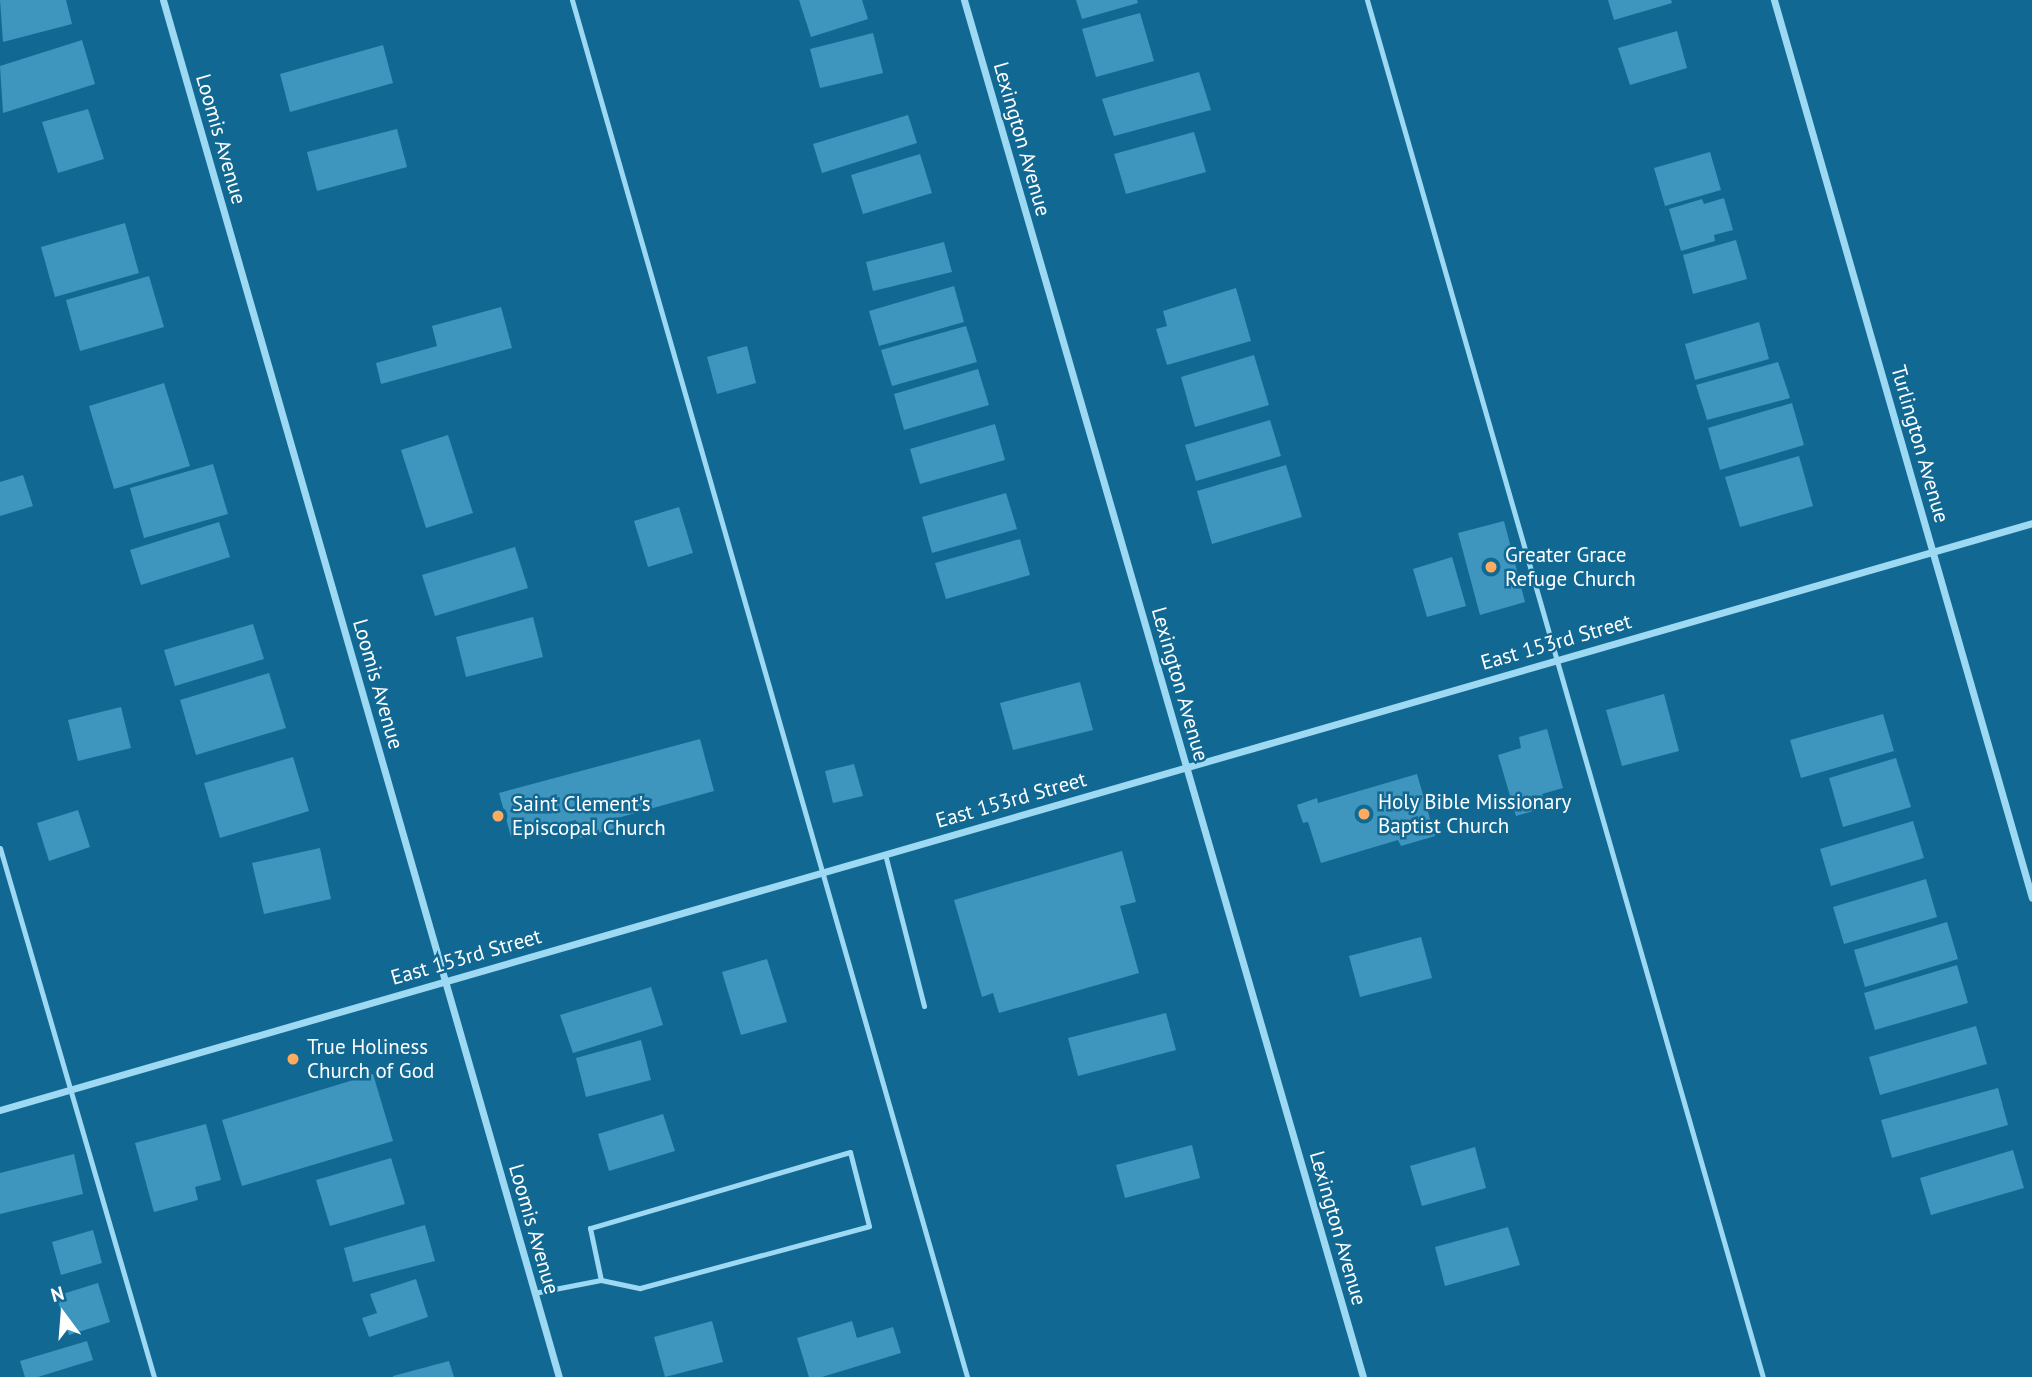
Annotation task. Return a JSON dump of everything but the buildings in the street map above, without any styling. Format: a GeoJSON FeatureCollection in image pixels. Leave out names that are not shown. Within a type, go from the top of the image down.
{"type":"FeatureCollection","features":[{"type":"Feature","properties":{"kind":"street","name":"Loomis Avenue"},"geometry":{"type":"LineString","coordinates":[[163,0],[559,1377]]}},
{"type":"Feature","properties":{"kind":"street","name":"Lexington Avenue"},"geometry":{"type":"LineString","coordinates":[[964,0],[1363,1377]]}},
{"type":"Feature","properties":{"kind":"street","name":"Turlington Avenue"},"geometry":{"type":"LineString","coordinates":[[1774,0],[2032,898]]}},
{"type":"Feature","properties":{"kind":"street","name":"East 153rd Street"},"geometry":{"type":"LineString","coordinates":[[0,1110],[2032,523]]}},
{"type":"Feature","properties":{"kind":"lane"},"geometry":{"type":"LineString","coordinates":[[572,0],[967,1377]]}},
{"type":"Feature","properties":{"kind":"lane"},"geometry":{"type":"LineString","coordinates":[[1367,0],[1763,1377]]}},
{"type":"Feature","properties":{"kind":"lane"},"geometry":{"type":"LineString","coordinates":[[0,848],[154,1377]]}},
{"type":"Feature","properties":{"kind":"lane"},"geometry":{"type":"LineString","coordinates":[[885,854],[924,1006]]}},
{"type":"Feature","properties":{"kind":"lane"},"geometry":{"type":"LineString","coordinates":[[534,1293],[601,1280],[640,1288],[869,1226],[850,1152],[590,1228],[601,1280]]}},
{"type":"Feature","properties":{"kind":"place","name":"Greater Grace Refuge Church"},"geometry":{"type":"Point","coordinates":[1491,567]}},
{"type":"Feature","properties":{"kind":"place","name":"Holy Bible Missionary Baptist Church"},"geometry":{"type":"Point","coordinates":[1364,814]}},
{"type":"Feature","properties":{"kind":"place","name":"Saint Clement's Episcopal Church"},"geometry":{"type":"Point","coordinates":[498,816]}},
{"type":"Feature","properties":{"kind":"place","name":"True Holiness Church of God"},"geometry":{"type":"Point","coordinates":[293,1059]}}]}
